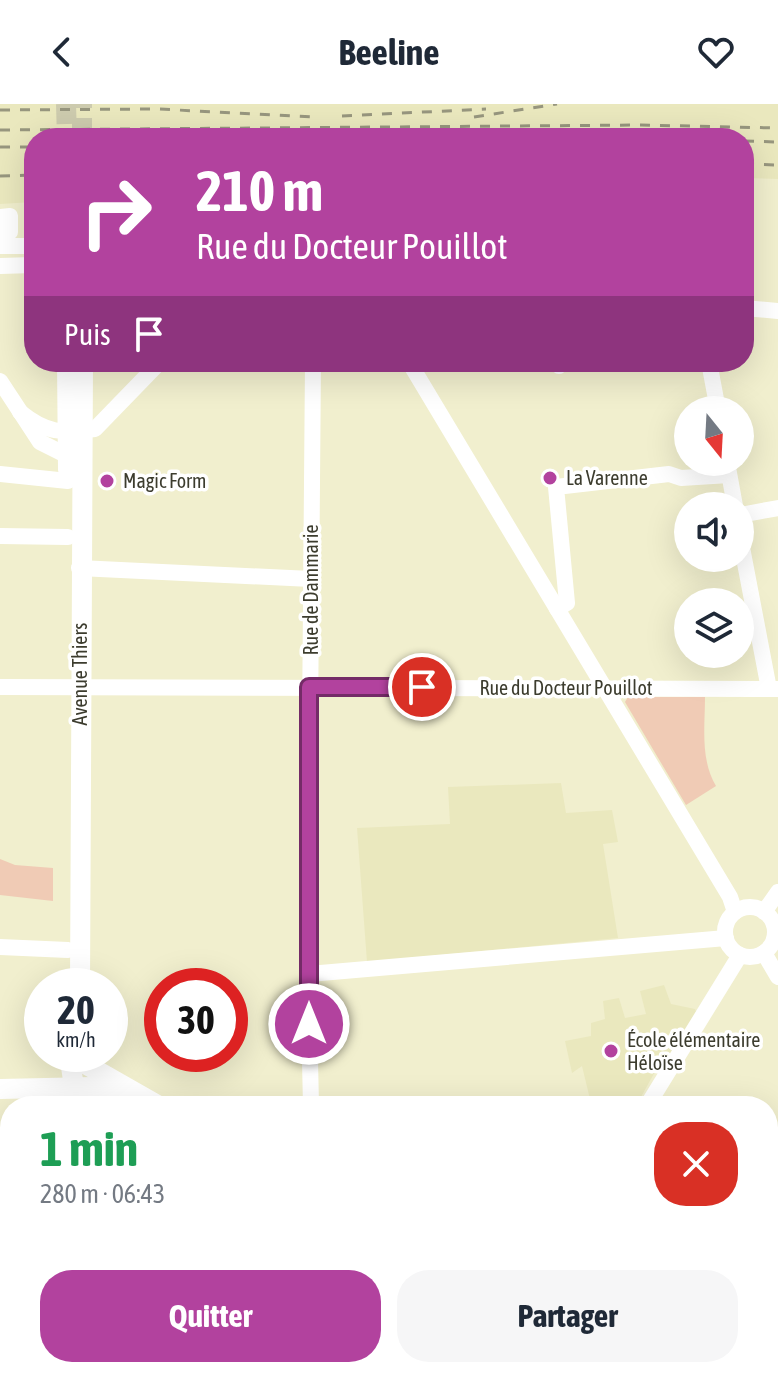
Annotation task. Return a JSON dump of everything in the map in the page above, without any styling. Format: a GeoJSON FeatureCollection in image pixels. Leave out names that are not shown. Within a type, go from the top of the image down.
{"type":"FeatureCollection","features":[{"type":"Feature","properties":{"kind":"main road","name":"Avenue Thiers"},"geometry":{"type":"LineString","coordinates":[[68,372],[75,430],[79,568],[73,686],[68,968]]}},
{"type":"Feature","properties":{"kind":"main road","name":"Avenue Thiers"},"geometry":{"type":"LineString","coordinates":[[80,968],[68,456],[75,430],[82,372]]}},
{"type":"Feature","properties":{"kind":"main road"},"geometry":{"type":"LineString","coordinates":[[47,1086],[61,1072]]}},
{"type":"Feature","properties":{"kind":"main road"},"geometry":{"type":"LineString","coordinates":[[0,1089],[47,1086],[83,1096],[79,1072]]}},
{"type":"Feature","properties":{"kind":"main road"},"geometry":{"type":"LineString","coordinates":[[101,1072],[140,1096]]}},
{"type":"Feature","properties":{"kind":"street"},"geometry":{"type":"LineString","coordinates":[[0,217],[10,216],[10,232],[0,233]]}},
{"type":"Feature","properties":{"kind":"street"},"geometry":{"type":"LineString","coordinates":[[0,246],[24,246]]}},
{"type":"Feature","properties":{"kind":"street"},"geometry":{"type":"LineString","coordinates":[[0,266],[24,265]]}},
{"type":"Feature","properties":{"kind":"street"},"geometry":{"type":"LineString","coordinates":[[754,309],[778,311]]}},
{"type":"Feature","properties":{"kind":"street"},"geometry":{"type":"LineString","coordinates":[[40,435],[99,426],[150,372]]}},
{"type":"Feature","properties":{"kind":"street","name":"Rue de Dammarie"},"geometry":{"type":"LineString","coordinates":[[311,1096],[309,687],[313,372]]}},
{"type":"Feature","properties":{"kind":"street"},"geometry":{"type":"LineString","coordinates":[[415,372],[723,884],[735,912]]}},
{"type":"Feature","properties":{"kind":"street"},"geometry":{"type":"LineString","coordinates":[[711,372],[715,396]]}},
{"type":"Feature","properties":{"kind":"street"},"geometry":{"type":"LineString","coordinates":[[0,381],[40,435],[68,456]]}},
{"type":"Feature","properties":{"kind":"street"},"geometry":{"type":"LineString","coordinates":[[0,474],[68,481]]}},
{"type":"Feature","properties":{"kind":"street"},"geometry":{"type":"LineString","coordinates":[[557,609],[567,603],[556,487],[674,476]]}},
{"type":"Feature","properties":{"kind":"street"},"geometry":{"type":"LineString","coordinates":[[754,512],[778,508]]}},
{"type":"Feature","properties":{"kind":"street"},"geometry":{"type":"LineString","coordinates":[[0,536],[68,537]]}},
{"type":"Feature","properties":{"kind":"street"},"geometry":{"type":"LineString","coordinates":[[79,568],[311,579]]}},
{"type":"Feature","properties":{"kind":"street"},"geometry":{"type":"LineString","coordinates":[[748,572],[773,689]]}},
{"type":"Feature","properties":{"kind":"street","name":"Rue du Docteur Pouillot"},"geometry":{"type":"LineString","coordinates":[[0,687],[773,689]]}},
{"type":"Feature","properties":{"kind":"street"},"geometry":{"type":"LineString","coordinates":[[764,912],[778,892]]}},
{"type":"Feature","properties":{"kind":"street"},"geometry":{"type":"LineString","coordinates":[[750,907],[764,912],[776,930],[772,943],[764,953],[740,955],[726,938],[727,923],[735,912],[750,907]]}},
{"type":"Feature","properties":{"kind":"street"},"geometry":{"type":"LineString","coordinates":[[309,974],[726,938]]}},
{"type":"Feature","properties":{"kind":"street"},"geometry":{"type":"LineString","coordinates":[[0,947],[68,950]]}},
{"type":"Feature","properties":{"kind":"street"},"geometry":{"type":"LineString","coordinates":[[764,953],[778,977]]}},
{"type":"Feature","properties":{"kind":"street"},"geometry":{"type":"LineString","coordinates":[[653,1096],[740,955]]}},
{"type":"Feature","properties":{"kind":"shaded area"},"geometry":{"type":"Polygon","coordinates":[[[0,104],[778,104],[778,179],[754,178],[754,128],[24,128],[24,203],[0,204],[0,104]]]}},
{"type":"Feature","properties":{"kind":"shaded area"},"geometry":{"type":"Polygon","coordinates":[[[628,697],[705,697],[705,754],[716,786],[686,805],[625,702],[628,697]]]}},
{"type":"Feature","properties":{"kind":"shaded area"},"geometry":{"type":"Polygon","coordinates":[[[561,783],[566,813],[612,810],[618,842],[603,844],[618,938],[367,962],[357,828],[450,824],[448,787],[561,783]]]}},
{"type":"Feature","properties":{"kind":"shaded area"},"geometry":{"type":"Polygon","coordinates":[[[0,859],[15,865],[53,868],[53,901],[0,895],[0,859]]]}},
{"type":"Feature","properties":{"kind":"shaded area","name":"École élémentaire Héloïse"},"geometry":{"type":"Polygon","coordinates":[[[664,985],[671,1004],[695,1009],[697,1014],[668,1061],[662,1059],[642,1096],[589,1096],[582,1066],[572,1073],[565,1041],[591,1036],[591,1023],[605,1019],[603,1001],[619,998],[625,1018],[646,1014],[640,991],[664,985]]]}},
{"type":"Feature","properties":{"kind":"tunnel"},"geometry":{"type":"LineString","coordinates":[[66,104],[67,128]]}},
{"type":"Feature","properties":{"kind":"tunnel"},"geometry":{"type":"LineString","coordinates":[[82,104],[82,128]]}},
{"type":"Feature","properties":{"kind":"railway"},"geometry":{"type":"LineString","coordinates":[[474,117],[557,104]]}},
{"type":"Feature","properties":{"kind":"railway"},"geometry":{"type":"LineString","coordinates":[[0,110],[158,109],[314,117]]}},
{"type":"Feature","properties":{"kind":"railway"},"geometry":{"type":"LineString","coordinates":[[342,116],[486,109]]}},
{"type":"Feature","properties":{"kind":"railway"},"geometry":{"type":"LineString","coordinates":[[256,128],[641,125],[778,128]]}},
{"type":"Feature","properties":{"kind":"railway"},"geometry":{"type":"LineString","coordinates":[[0,130],[24,130]]}},
{"type":"Feature","properties":{"kind":"railway"},"geometry":{"type":"LineString","coordinates":[[754,141],[778,142]]}},
{"type":"Feature","properties":{"kind":"railway"},"geometry":{"type":"LineString","coordinates":[[0,147],[24,147]]}},
{"type":"Feature","properties":{"kind":"railway"},"geometry":{"type":"LineString","coordinates":[[754,164],[778,165]]}},
{"type":"Feature","properties":{"kind":"railway"},"geometry":{"type":"LineString","coordinates":[[0,176],[24,175]]}},
{"type":"Feature","properties":{"kind":"place","name":"La Varenne"},"geometry":{"type":"Point","coordinates":[550,478]}},
{"type":"Feature","properties":{"kind":"place","name":"Magic Form"},"geometry":{"type":"Point","coordinates":[107,481]}},
{"type":"Feature","properties":{"kind":"place","name":"École élémentaire Héloïse"},"geometry":{"type":"Point","coordinates":[611,1051]}},
{"type":"Feature","properties":{"kind":"route"},"geometry":{"type":"LineString","coordinates":[[309,1024],[309,687],[422,687]]}}]}
